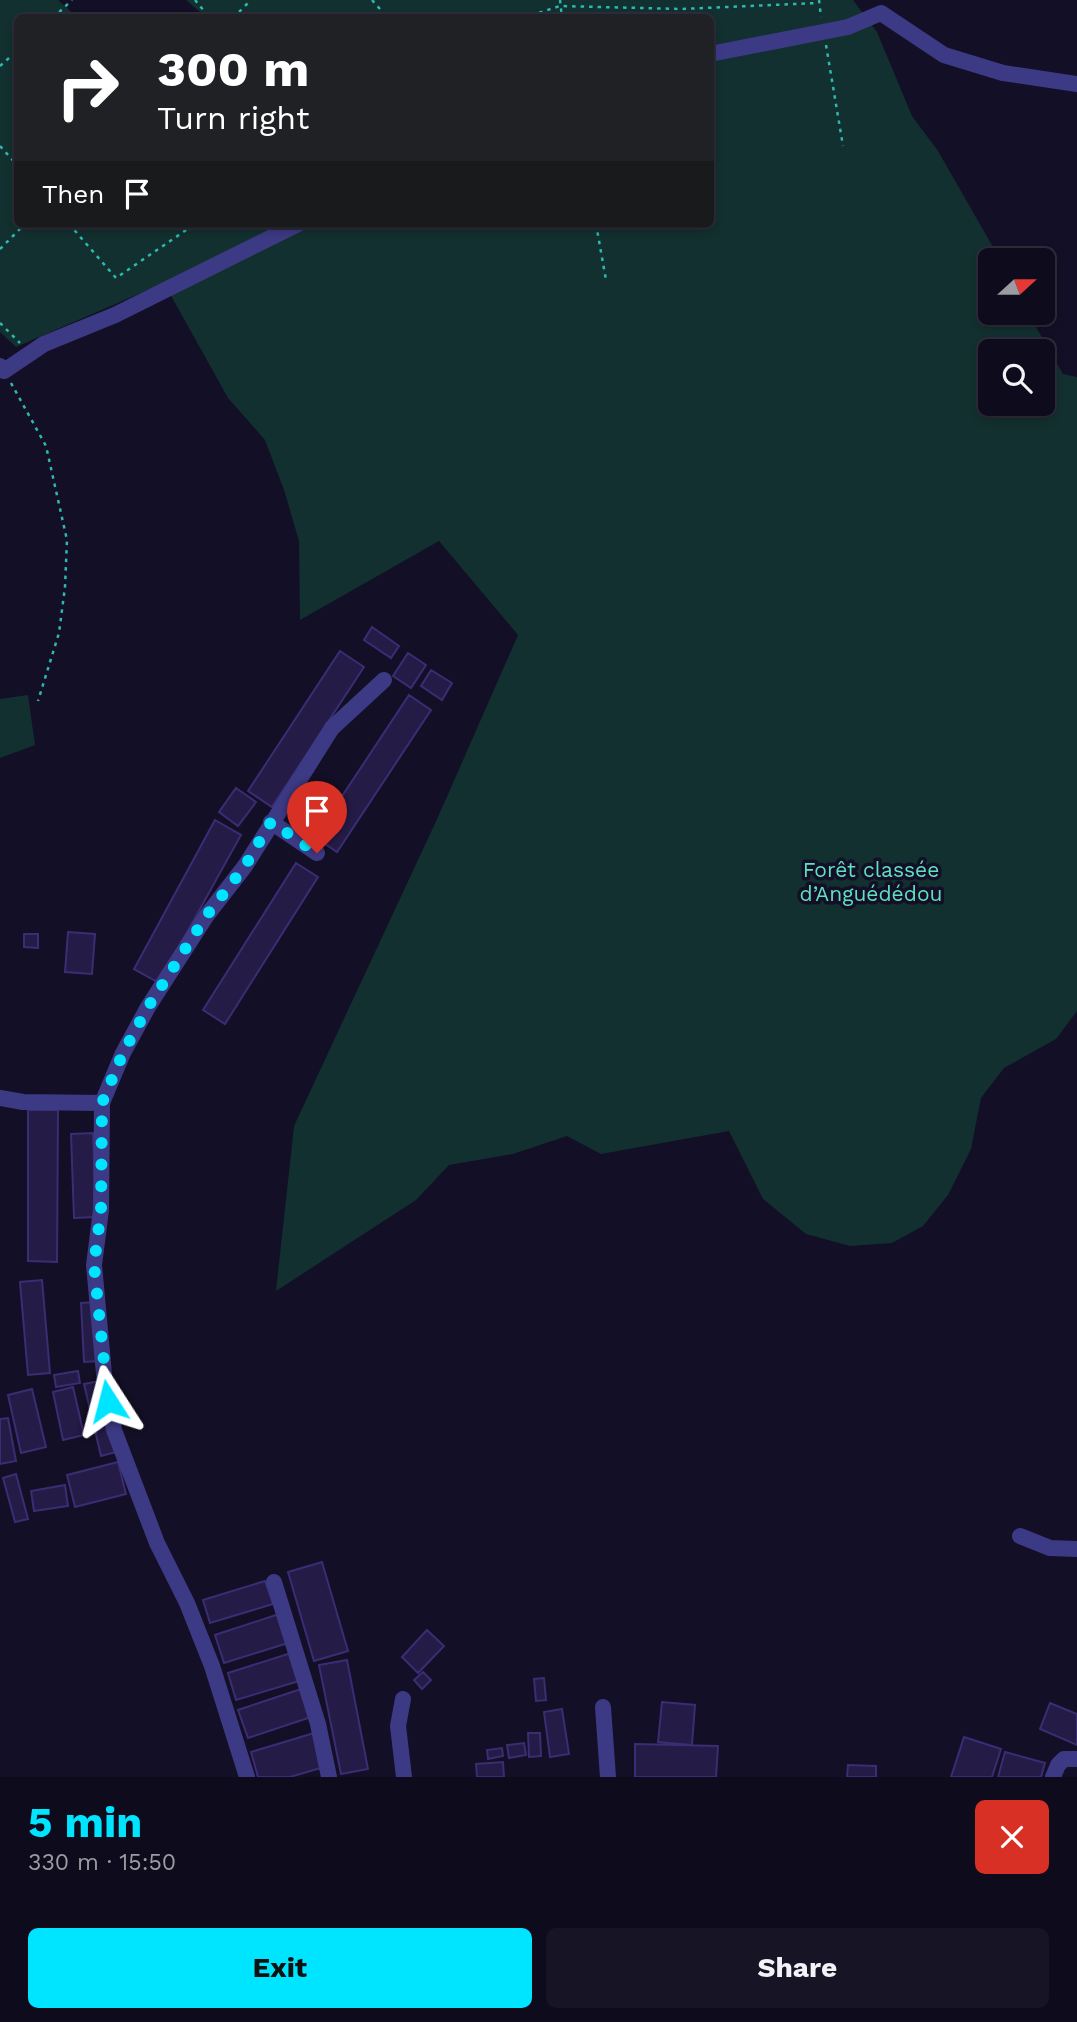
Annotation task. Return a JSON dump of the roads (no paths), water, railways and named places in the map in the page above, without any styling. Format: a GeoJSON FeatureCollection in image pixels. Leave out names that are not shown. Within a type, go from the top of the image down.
{"type":"FeatureCollection","features":[{"type":"Feature","properties":{"kind":"street"},"geometry":{"type":"LineString","coordinates":[[714,53],[848,27],[881,13],[944,55],[1003,73],[1077,84]]}},
{"type":"Feature","properties":{"kind":"street"},"geometry":{"type":"LineString","coordinates":[[2,368],[44,344],[115,314],[290,228]]}},
{"type":"Feature","properties":{"kind":"street"},"geometry":{"type":"LineString","coordinates":[[247,1777],[208,1656],[187,1603],[157,1543],[114,1430],[104,1374],[94,1265],[101,1210],[102,1103],[123,1053],[148,1007],[207,915],[245,866],[332,728],[384,680]]}},
{"type":"Feature","properties":{"kind":"street"},"geometry":{"type":"LineString","coordinates":[[271,822],[317,853]]}},
{"type":"Feature","properties":{"kind":"street"},"geometry":{"type":"LineString","coordinates":[[0,1098],[23,1102],[102,1103]]}},
{"type":"Feature","properties":{"kind":"street"},"geometry":{"type":"LineString","coordinates":[[1020,1536],[1050,1548],[1077,1549]]}},
{"type":"Feature","properties":{"kind":"street"},"geometry":{"type":"LineString","coordinates":[[274,1582],[315,1712],[329,1777]]}},
{"type":"Feature","properties":{"kind":"street"},"geometry":{"type":"LineString","coordinates":[[403,1699],[398,1726],[404,1777]]}},
{"type":"Feature","properties":{"kind":"street"},"geometry":{"type":"LineString","coordinates":[[603,1707],[608,1777]]}},
{"type":"Feature","properties":{"kind":"street"},"geometry":{"type":"LineString","coordinates":[[1053,1777],[1064,1759],[1077,1759]]}},
{"type":"Feature","properties":{"kind":"park label","name":"Forêt classée d’Anguédédou"},"geometry":{"type":"Point","coordinates":[871,882]}}]}
